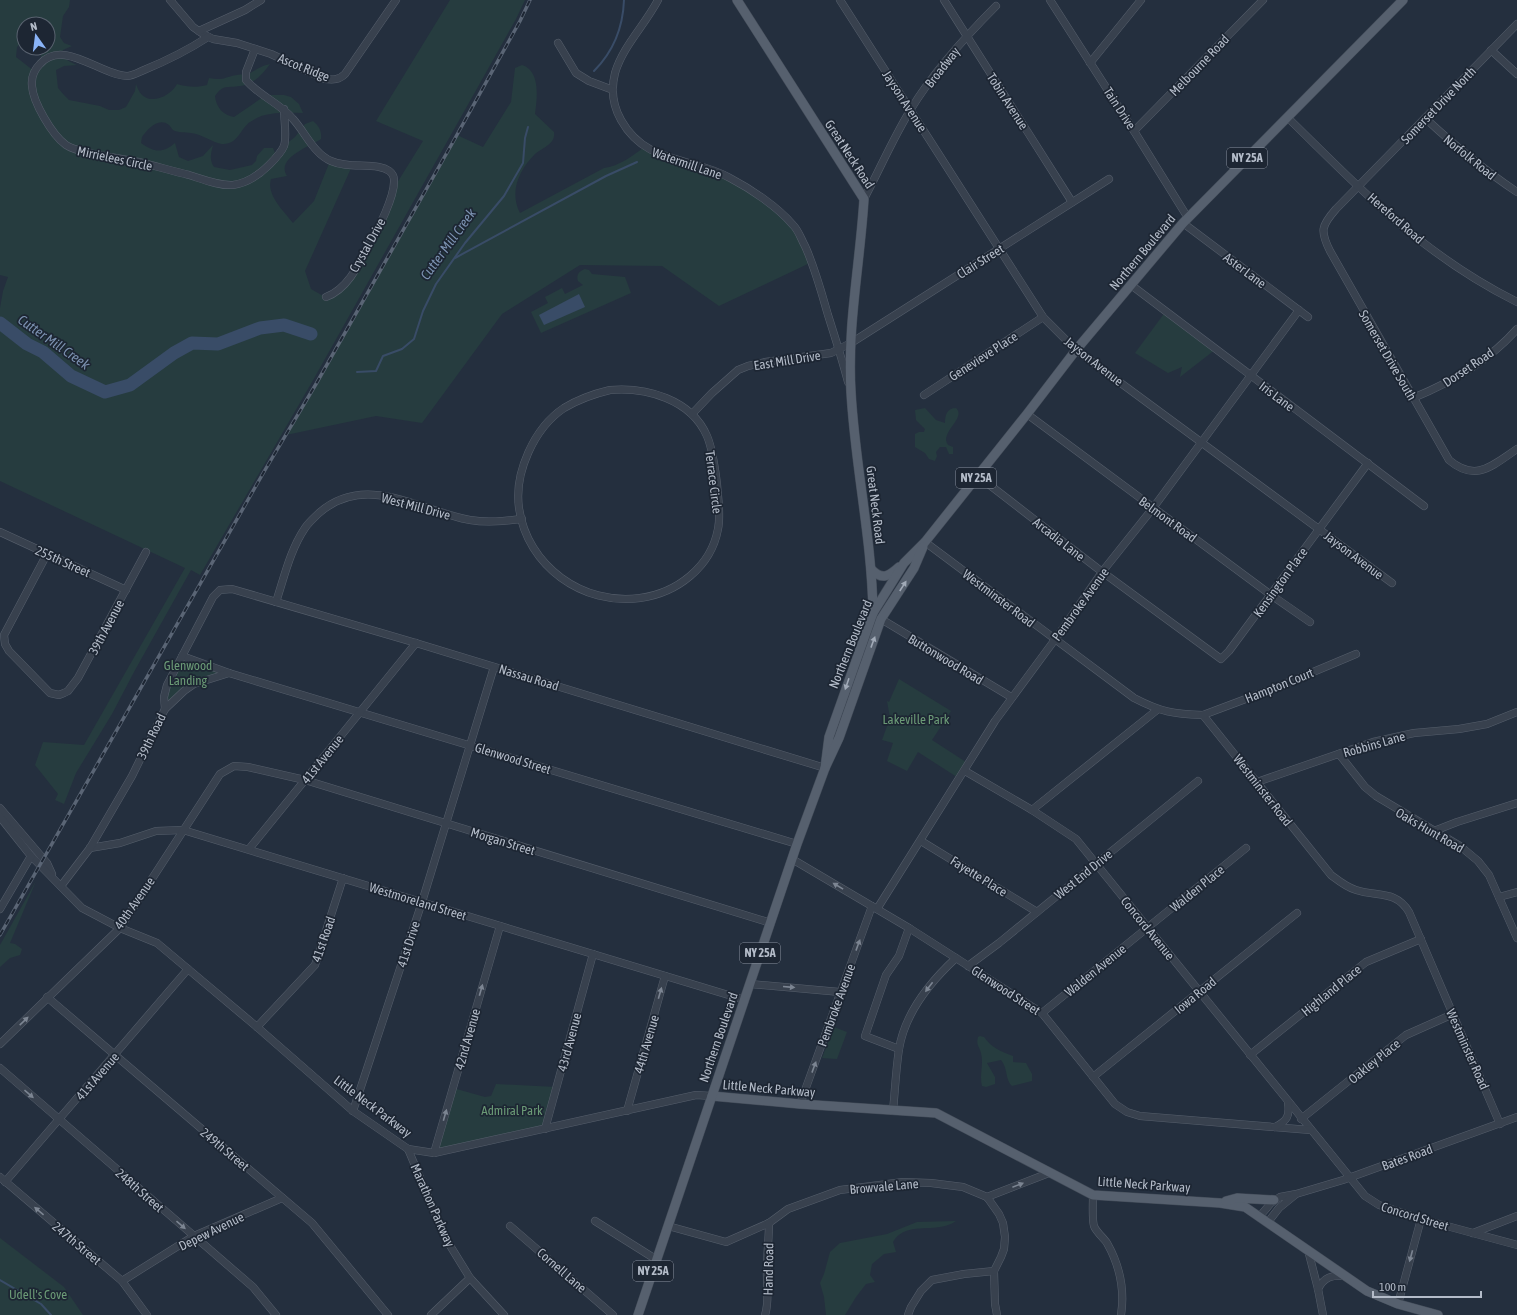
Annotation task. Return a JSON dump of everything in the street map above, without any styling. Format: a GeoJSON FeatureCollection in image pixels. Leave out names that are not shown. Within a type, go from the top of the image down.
{"type":"FeatureCollection","features":[{"type":"Feature","properties":{"kind":"main road","name":"Great Neck Road"},"geometry":{"type":"LineString","coordinates":[[736,0],[864,199],[863,227],[851,327],[851,391],[854,432],[872,569],[873,613]]}},
{"type":"Feature","properties":{"kind":"main road","name":"Northern Boulevard"},"geometry":{"type":"LineString","coordinates":[[825,768],[829,737],[873,613],[904,563],[925,542],[1076,350],[1185,221],[1404,0]]}},
{"type":"Feature","properties":{"kind":"main road","name":"Northern Boulevard"},"geometry":{"type":"LineString","coordinates":[[638,1315],[797,844],[825,768],[839,738],[881,619],[914,568],[925,542]]}},
{"type":"Feature","properties":{"kind":"main road"},"geometry":{"type":"LineString","coordinates":[[872,569],[878,575],[884,576],[894,572],[904,563]]}},
{"type":"Feature","properties":{"kind":"main road"},"geometry":{"type":"LineString","coordinates":[[873,613],[881,619]]}},
{"type":"Feature","properties":{"kind":"main road","name":"Little Neck Parkway"},"geometry":{"type":"LineString","coordinates":[[712,1096],[800,1104],[936,1113],[1093,1195],[1220,1203],[1245,1207],[1367,1291],[1398,1304],[1438,1315]]}},
{"type":"Feature","properties":{"kind":"main road"},"geometry":{"type":"LineString","coordinates":[[1220,1203],[1237,1198],[1274,1200]]}},
{"type":"Feature","properties":{"kind":"street","name":"Ascot Ridge"},"geometry":{"type":"LineString","coordinates":[[170,0],[193,27],[208,37],[237,43],[272,54],[325,79],[334,80],[339,79],[345,74],[396,0]]}},
{"type":"Feature","properties":{"kind":"street"},"geometry":{"type":"LineString","coordinates":[[198,31],[245,10],[261,0]]}},
{"type":"Feature","properties":{"kind":"street"},"geometry":{"type":"LineString","coordinates":[[558,43],[576,73],[589,81],[613,90],[615,73],[622,56],[639,27],[658,0]]}},
{"type":"Feature","properties":{"kind":"street","name":"Jayson Avenue"},"geometry":{"type":"LineString","coordinates":[[840,0],[1043,317],[1076,350],[1392,583]]}},
{"type":"Feature","properties":{"kind":"street","name":"Tobin Avenue"},"geometry":{"type":"LineString","coordinates":[[944,0],[1072,202]]}},
{"type":"Feature","properties":{"kind":"street","name":"Tain Drive"},"geometry":{"type":"LineString","coordinates":[[1050,0],[1134,131],[1185,221]]}},
{"type":"Feature","properties":{"kind":"street"},"geometry":{"type":"LineString","coordinates":[[1090,63],[1141,0]]}},
{"type":"Feature","properties":{"kind":"street","name":"Melbourne Road"},"geometry":{"type":"LineString","coordinates":[[1134,131],[1263,0]]}},
{"type":"Feature","properties":{"kind":"street","name":"Broadway"},"geometry":{"type":"LineString","coordinates":[[864,199],[910,110],[933,77],[966,36],[996,6]]}},
{"type":"Feature","properties":{"kind":"street","name":"Somerset Drive North"},"geometry":{"type":"LineString","coordinates":[[1358,186],[1517,24]]}},
{"type":"Feature","properties":{"kind":"street","name":"Mirrielees Circle"},"geometry":{"type":"LineString","coordinates":[[208,37],[191,49],[155,66],[127,76],[112,73],[67,55],[57,54],[50,56],[41,62],[34,71],[32,87],[38,104],[56,137],[72,148],[128,160],[226,185],[244,182],[252,178],[265,169],[277,157],[285,144],[284,109]]}},
{"type":"Feature","properties":{"kind":"street"},"geometry":{"type":"LineString","coordinates":[[255,49],[246,72],[246,80],[259,92],[284,109]]}},
{"type":"Feature","properties":{"kind":"street"},"geometry":{"type":"LineString","coordinates":[[1491,50],[1517,74]]}},
{"type":"Feature","properties":{"kind":"street","name":"Watermill Lane"},"geometry":{"type":"LineString","coordinates":[[613,90],[617,113],[626,129],[636,141],[647,149],[666,157],[711,169],[730,178],[763,199],[793,224],[798,230],[816,273],[839,349]]}},
{"type":"Feature","properties":{"kind":"street","name":"Crystal Drive"},"geometry":{"type":"LineString","coordinates":[[284,109],[293,118],[321,154],[330,161],[352,166],[383,167],[390,171],[394,180],[392,191],[381,223],[356,268],[340,290],[326,297]]}},
{"type":"Feature","properties":{"kind":"street","name":"Hereford Road"},"geometry":{"type":"LineString","coordinates":[[1287,117],[1384,211],[1463,271],[1517,302]]}},
{"type":"Feature","properties":{"kind":"street","name":"Norfolk Road"},"geometry":{"type":"LineString","coordinates":[[1425,118],[1460,150],[1493,176],[1517,192]]}},
{"type":"Feature","properties":{"kind":"street","name":"Clair Street"},"geometry":{"type":"LineString","coordinates":[[851,343],[1109,179]]}},
{"type":"Feature","properties":{"kind":"street","name":"Somerset Drive South"},"geometry":{"type":"LineString","coordinates":[[1358,186],[1327,219],[1323,230],[1324,239],[1444,454],[1452,463],[1463,470],[1477,472],[1486,470],[1517,449]]}},
{"type":"Feature","properties":{"kind":"street","name":"Aster Lane"},"geometry":{"type":"LineString","coordinates":[[1185,221],[1308,317]]}},
{"type":"Feature","properties":{"kind":"street","name":"Iris Lane"},"geometry":{"type":"LineString","coordinates":[[1131,285],[1424,506]]}},
{"type":"Feature","properties":{"kind":"street","name":"Pembroke Avenue"},"geometry":{"type":"LineString","coordinates":[[800,1104],[840,992],[875,907],[921,841],[1011,697],[1055,639],[1102,572],[1153,508],[1299,310]]}},
{"type":"Feature","properties":{"kind":"street","name":"Genevieve Place"},"geometry":{"type":"LineString","coordinates":[[924,395],[1043,317]]}},
{"type":"Feature","properties":{"kind":"street","name":"Dorset Road"},"geometry":{"type":"LineString","coordinates":[[1413,398],[1435,389],[1468,370],[1484,359],[1509,338],[1517,329]]}},
{"type":"Feature","properties":{"kind":"street","name":"East Mill Drive"},"geometry":{"type":"LineString","coordinates":[[692,414],[712,393],[738,370],[765,362],[830,353],[851,343]]}},
{"type":"Feature","properties":{"kind":"street","name":"Great Neck Road"},"geometry":{"type":"LineString","coordinates":[[839,349],[851,391]]}},
{"type":"Feature","properties":{"kind":"street","name":"Terrace Circle"},"geometry":{"type":"LineString","coordinates":[[610,390],[630,390],[658,395],[676,403],[692,414],[707,436],[713,454],[719,516],[718,529],[714,544],[708,557],[700,567],[686,579],[669,589],[641,598],[611,598],[582,590],[557,575],[546,565],[534,549],[519,508],[519,495],[523,469],[537,438],[544,427],[563,409],[578,400],[610,390]]}},
{"type":"Feature","properties":{"kind":"street","name":"Belmont Road"},"geometry":{"type":"LineString","coordinates":[[1027,414],[1271,595],[1310,622]]}},
{"type":"Feature","properties":{"kind":"street","name":"Kensington Place"},"geometry":{"type":"LineString","coordinates":[[1218,657],[1221,659],[1229,651],[1368,463]]}},
{"type":"Feature","properties":{"kind":"street","name":"Arcadia Lane"},"geometry":{"type":"LineString","coordinates":[[978,476],[1102,572],[1218,657]]}},
{"type":"Feature","properties":{"kind":"street","name":"West Mill Drive"},"geometry":{"type":"LineString","coordinates":[[276,602],[297,542],[305,528],[326,508],[345,498],[365,494],[387,496],[470,520],[493,522],[522,519]]}},
{"type":"Feature","properties":{"kind":"street","name":"255th Street"},"geometry":{"type":"LineString","coordinates":[[0,532],[126,590]]}},
{"type":"Feature","properties":{"kind":"street","name":"Westminster Road"},"geometry":{"type":"LineString","coordinates":[[925,542],[1134,698],[1157,710],[1179,714],[1203,715],[1331,875],[1354,890],[1368,894],[1384,895],[1397,900],[1404,906],[1409,912],[1421,939],[1500,1124]]}},
{"type":"Feature","properties":{"kind":"street","name":"39th Avenue"},"geometry":{"type":"LineString","coordinates":[[47,554],[4,635],[5,644],[9,651],[50,693],[59,695],[68,691],[78,678],[146,552]]}},
{"type":"Feature","properties":{"kind":"street","name":"39th Road"},"geometry":{"type":"LineString","coordinates":[[61,886],[90,848],[132,777],[165,709],[164,697],[167,685],[213,597],[220,590],[232,590]]}},
{"type":"Feature","properties":{"kind":"street","name":"Nassau Road"},"geometry":{"type":"LineString","coordinates":[[232,590],[494,666],[825,768]]}},
{"type":"Feature","properties":{"kind":"street","name":"Buttonwood Road"},"geometry":{"type":"LineString","coordinates":[[881,619],[1011,697]]}},
{"type":"Feature","properties":{"kind":"street","name":"41st Avenue"},"geometry":{"type":"LineString","coordinates":[[249,849],[416,643]]}},
{"type":"Feature","properties":{"kind":"street","name":"Hampton Court"},"geometry":{"type":"LineString","coordinates":[[1203,715],[1275,688],[1356,654]]}},
{"type":"Feature","properties":{"kind":"street","name":"Glenwood Street"},"geometry":{"type":"LineString","coordinates":[[182,656],[229,673],[797,844]]}},
{"type":"Feature","properties":{"kind":"street","name":"41st Drive"},"geometry":{"type":"LineString","coordinates":[[353,1111],[422,902],[494,666]]}},
{"type":"Feature","properties":{"kind":"street"},"geometry":{"type":"LineString","coordinates":[[165,709],[184,691],[194,684],[229,673]]}},
{"type":"Feature","properties":{"kind":"street"},"geometry":{"type":"LineString","coordinates":[[1032,810],[1157,710]]}},
{"type":"Feature","properties":{"kind":"street","name":"Robbins Lane"},"geometry":{"type":"LineString","coordinates":[[1257,782],[1373,742],[1414,733],[1459,730],[1487,724],[1517,712]]}},
{"type":"Feature","properties":{"kind":"street","name":"Oaks Hunt Road"},"geometry":{"type":"LineString","coordinates":[[1339,754],[1365,787],[1376,796],[1467,850],[1478,861],[1489,875],[1517,938]]}},
{"type":"Feature","properties":{"kind":"street","name":"Morgan Street"},"geometry":{"type":"LineString","coordinates":[[234,766],[248,767],[305,780],[771,923]]}},
{"type":"Feature","properties":{"kind":"street","name":"40th Avenue"},"geometry":{"type":"LineString","coordinates":[[0,1044],[120,928],[220,774],[234,766]]}},
{"type":"Feature","properties":{"kind":"street","name":"Concord Avenue"},"geometry":{"type":"LineString","coordinates":[[965,771],[1032,810],[1074,838],[1097,864],[1302,1119]]}},
{"type":"Feature","properties":{"kind":"street","name":"West End Drive"},"geometry":{"type":"LineString","coordinates":[[968,966],[1097,864],[1198,781]]}},
{"type":"Feature","properties":{"kind":"street"},"geometry":{"type":"LineString","coordinates":[[1434,831],[1517,803]]}},
{"type":"Feature","properties":{"kind":"street","name":"Little Neck Parkway"},"geometry":{"type":"LineString","coordinates":[[0,808],[47,863],[52,876]]}},
{"type":"Feature","properties":{"kind":"street","name":"Little Neck Parkway"},"geometry":{"type":"LineString","coordinates":[[0,817],[31,856],[82,908],[120,928],[157,943],[257,1027],[353,1111],[408,1149],[434,1153],[698,1094],[712,1096]]}},
{"type":"Feature","properties":{"kind":"street","name":"Westmoreland Street"},"geometry":{"type":"LineString","coordinates":[[90,848],[120,843],[156,831],[183,830],[745,1000]]}},
{"type":"Feature","properties":{"kind":"street","name":"Fayette Place"},"geometry":{"type":"LineString","coordinates":[[921,841],[1037,912]]}},
{"type":"Feature","properties":{"kind":"street","name":"Walden Place"},"geometry":{"type":"LineString","coordinates":[[1148,927],[1246,848]]}},
{"type":"Feature","properties":{"kind":"street"},"geometry":{"type":"LineString","coordinates":[[0,909],[31,856]]}},
{"type":"Feature","properties":{"kind":"street","name":"Glenwood Street"},"geometry":{"type":"LineString","coordinates":[[792,859],[875,907],[1042,1013],[1115,1104],[1127,1112],[1133,1115],[1148,1117],[1310,1130]]}},
{"type":"Feature","properties":{"kind":"street","name":"41st Road"},"geometry":{"type":"LineString","coordinates":[[257,1027],[315,965],[343,878]]}},
{"type":"Feature","properties":{"kind":"street"},"geometry":{"type":"LineString","coordinates":[[1500,898],[1517,892]]}},
{"type":"Feature","properties":{"kind":"street","name":"Iowa Road"},"geometry":{"type":"LineString","coordinates":[[1093,1077],[1297,913]]}},
{"type":"Feature","properties":{"kind":"street","name":"42nd Avenue"},"geometry":{"type":"LineString","coordinates":[[434,1153],[500,926]]}},
{"type":"Feature","properties":{"kind":"street","name":"Walden Avenue"},"geometry":{"type":"LineString","coordinates":[[1042,1013],[1148,927]]}},
{"type":"Feature","properties":{"kind":"street"},"geometry":{"type":"LineString","coordinates":[[899,1048],[865,1036],[886,975],[899,956],[909,928]]}},
{"type":"Feature","properties":{"kind":"street","name":"Highland Place"},"geometry":{"type":"LineString","coordinates":[[1250,1055],[1366,962],[1421,939]]}},
{"type":"Feature","properties":{"kind":"street","name":"43rd Avenue"},"geometry":{"type":"LineString","coordinates":[[545,1129],[593,954]]}},
{"type":"Feature","properties":{"kind":"street"},"geometry":{"type":"LineString","coordinates":[[893,1111],[899,1048],[904,1032],[914,1008],[936,978],[956,958]]}},
{"type":"Feature","properties":{"kind":"street","name":"41st Avenue"},"geometry":{"type":"LineString","coordinates":[[3,1180],[59,1120],[188,969]]}},
{"type":"Feature","properties":{"kind":"street","name":"44th Avenue"},"geometry":{"type":"LineString","coordinates":[[627,1111],[665,976]]}},
{"type":"Feature","properties":{"kind":"street"},"geometry":{"type":"LineString","coordinates":[[750,984],[840,992]]}},
{"type":"Feature","properties":{"kind":"street","name":"249th Street"},"geometry":{"type":"LineString","coordinates":[[47,997],[312,1223],[388,1315]]}},
{"type":"Feature","properties":{"kind":"street","name":"Oakley Place"},"geometry":{"type":"LineString","coordinates":[[1302,1119],[1406,1034],[1453,1014]]}},
{"type":"Feature","properties":{"kind":"street","name":"248th Street"},"geometry":{"type":"LineString","coordinates":[[0,1068],[253,1287],[276,1315]]}},
{"type":"Feature","properties":{"kind":"street"},"geometry":{"type":"LineString","coordinates":[[1274,1127],[1284,1122],[1288,1117],[1288,1103]]}},
{"type":"Feature","properties":{"kind":"street","name":"Bates Road"},"geometry":{"type":"LineString","coordinates":[[1274,1200],[1280,1197],[1296,1194],[1350,1178],[1517,1117]]}},
{"type":"Feature","properties":{"kind":"street","name":"Concord Street"},"geometry":{"type":"LineString","coordinates":[[1302,1119],[1350,1178],[1371,1201],[1379,1205],[1421,1218],[1517,1245]]}},
{"type":"Feature","properties":{"kind":"street","name":"Marathon Parkway"},"geometry":{"type":"LineString","coordinates":[[408,1149],[446,1239],[470,1278],[504,1315]]}},
{"type":"Feature","properties":{"kind":"street"},"geometry":{"type":"LineString","coordinates":[[987,1197],[1049,1173]]}},
{"type":"Feature","properties":{"kind":"street","name":"247th Street"},"geometry":{"type":"LineString","coordinates":[[3,1180],[122,1281],[148,1315]]}},
{"type":"Feature","properties":{"kind":"street","name":"Browvale Lane"},"geometry":{"type":"LineString","coordinates":[[668,1226],[726,1242],[768,1223],[788,1209],[840,1190],[902,1182],[931,1183],[963,1187],[987,1197],[1000,1214],[1003,1223],[1005,1237],[1002,1257],[994,1271],[994,1296],[997,1315]]}},
{"type":"Feature","properties":{"kind":"street","name":"Bates Road"},"geometry":{"type":"LineString","coordinates":[[1264,1219],[1296,1194]]}},
{"type":"Feature","properties":{"kind":"street"},"geometry":{"type":"LineString","coordinates":[[1093,1195],[1094,1226],[1113,1254],[1121,1280],[1123,1296],[1121,1315]]}},
{"type":"Feature","properties":{"kind":"street","name":"Depew Avenue"},"geometry":{"type":"LineString","coordinates":[[122,1281],[194,1236],[282,1198]]}},
{"type":"Feature","properties":{"kind":"street"},"geometry":{"type":"LineString","coordinates":[[1264,1219],[1274,1200]]}},
{"type":"Feature","properties":{"kind":"street"},"geometry":{"type":"LineString","coordinates":[[1473,1233],[1517,1216]]}},
{"type":"Feature","properties":{"kind":"street"},"geometry":{"type":"LineString","coordinates":[[1398,1304],[1421,1218]]}},
{"type":"Feature","properties":{"kind":"street"},"geometry":{"type":"LineString","coordinates":[[595,1221],[657,1260]]}},
{"type":"Feature","properties":{"kind":"street","name":"Hand Road"},"geometry":{"type":"LineString","coordinates":[[765,1315],[768,1307],[768,1223]]}},
{"type":"Feature","properties":{"kind":"street","name":"Cornell Lane"},"geometry":{"type":"LineString","coordinates":[[510,1226],[613,1315]]}},
{"type":"Feature","properties":{"kind":"street"},"geometry":{"type":"LineString","coordinates":[[1308,1250],[1323,1315]]}},
{"type":"Feature","properties":{"kind":"street"},"geometry":{"type":"LineString","coordinates":[[908,1315],[911,1307],[922,1290],[932,1280],[964,1274],[994,1271]]}},
{"type":"Feature","properties":{"kind":"street"},"geometry":{"type":"LineString","coordinates":[[1318,1289],[1322,1282],[1330,1276],[1344,1276]]}},
{"type":"Feature","properties":{"kind":"street"},"geometry":{"type":"LineString","coordinates":[[431,1315],[470,1278]]}},
{"type":"Feature","properties":{"kind":"green space"},"geometry":{"type":"Polygon","coordinates":[[[0,0],[70,0],[69,7],[63,16],[60,37],[64,43],[72,46],[63,50],[65,58],[77,65],[64,66],[56,70],[58,88],[69,100],[100,106],[109,110],[119,110],[126,107],[135,91],[136,84],[139,91],[146,98],[156,99],[171,92],[177,84],[199,87],[207,85],[209,78],[221,79],[247,74],[270,64],[261,75],[249,84],[226,87],[218,92],[215,96],[217,104],[221,110],[234,117],[266,95],[284,95],[291,97],[299,104],[303,113],[275,113],[256,118],[247,125],[232,142],[227,144],[215,142],[195,134],[175,131],[169,125],[161,122],[157,123],[147,131],[142,137],[141,143],[154,150],[162,150],[175,143],[179,157],[188,161],[203,156],[213,145],[211,159],[214,167],[230,170],[252,165],[264,148],[273,148],[275,153],[295,137],[305,124],[313,121],[320,129],[321,139],[290,158],[286,164],[285,170],[287,176],[271,179],[270,185],[273,197],[293,223],[314,201],[330,161],[352,166],[305,271],[311,289],[325,297],[330,295],[356,268],[392,191],[423,141],[376,121],[450,0],[525,0],[516,19],[312,382],[200,575],[191,570],[112,714],[76,773],[64,804],[55,800],[58,794],[35,765],[43,742],[84,745],[185,568],[0,481],[0,308],[3,291],[8,277],[0,275],[0,0]]]}},
{"type":"Feature","properties":{"kind":"green space"},"geometry":{"type":"Polygon","coordinates":[[[522,65],[528,68],[535,79],[537,93],[535,114],[554,132],[554,136],[551,143],[529,160],[520,174],[517,182],[515,197],[520,213],[604,168],[626,160],[644,147],[730,178],[793,224],[812,262],[719,306],[662,266],[580,265],[502,314],[422,423],[376,416],[286,435],[457,135],[483,147],[511,102],[515,68],[522,65]]]}},
{"type":"Feature","properties":{"kind":"green space"},"geometry":{"type":"Polygon","coordinates":[[[585,269],[589,270],[592,274],[625,277],[631,293],[541,333],[531,312],[548,303],[545,297],[562,288],[565,294],[583,285],[578,281],[577,277],[581,271],[585,269]]]}},
{"type":"Feature","properties":{"kind":"green space"},"geometry":{"type":"Polygon","coordinates":[[[1166,311],[1216,349],[1180,377],[1182,367],[1168,373],[1135,353],[1166,311]]]}},
{"type":"Feature","properties":{"kind":"green space"},"geometry":{"type":"Polygon","coordinates":[[[925,408],[936,420],[945,423],[945,417],[950,409],[956,408],[958,412],[956,421],[949,430],[946,440],[948,445],[953,447],[953,454],[949,454],[946,447],[940,447],[936,452],[937,456],[935,461],[929,459],[925,453],[915,447],[915,434],[924,432],[925,429],[916,420],[915,410],[925,408]]]}},
{"type":"Feature","properties":{"kind":"green space","name":"Glenwood Landing"},"geometry":{"type":"Polygon","coordinates":[[[182,656],[229,673],[194,684],[165,709],[167,685],[182,656]]]}},
{"type":"Feature","properties":{"kind":"green space","name":"Lakeville Park"},"geometry":{"type":"Polygon","coordinates":[[[899,679],[951,711],[932,740],[969,764],[960,779],[918,752],[907,771],[887,761],[893,743],[882,740],[890,718],[887,701],[889,702],[899,679]]]}},
{"type":"Feature","properties":{"kind":"green space"},"geometry":{"type":"Polygon","coordinates":[[[36,881],[10,943],[15,944],[22,949],[20,955],[10,958],[0,967],[0,945],[36,881]]]}},
{"type":"Feature","properties":{"kind":"green space"},"geometry":{"type":"Polygon","coordinates":[[[834,1027],[847,1032],[837,1059],[822,1058],[834,1027]]]}},
{"type":"Feature","properties":{"kind":"green space"},"geometry":{"type":"Polygon","coordinates":[[[978,1037],[984,1037],[997,1049],[1013,1056],[1013,1062],[1026,1063],[1032,1074],[1032,1081],[1012,1086],[1008,1081],[1005,1067],[1001,1060],[987,1063],[995,1077],[995,1084],[986,1087],[982,1086],[982,1057],[977,1042],[978,1037]]]}},
{"type":"Feature","properties":{"kind":"green space","name":"Admiral Park"},"geometry":{"type":"Polygon","coordinates":[[[496,1084],[556,1087],[545,1129],[434,1153],[453,1088],[485,1097],[491,1096],[496,1084]]]}},
{"type":"Feature","properties":{"kind":"green space"},"geometry":{"type":"Polygon","coordinates":[[[956,1221],[945,1226],[903,1232],[893,1242],[896,1252],[884,1254],[872,1264],[870,1275],[875,1282],[866,1284],[845,1315],[826,1315],[824,1297],[820,1283],[830,1252],[840,1243],[887,1234],[917,1222],[956,1221]]]}},
{"type":"Feature","properties":{"kind":"green space","name":"Udell's Cove"},"geometry":{"type":"Polygon","coordinates":[[[0,1238],[64,1287],[83,1315],[0,1315],[0,1238]]]}},
{"type":"Feature","properties":{"kind":"water"},"geometry":{"type":"Polygon","coordinates":[[[579,294],[585,307],[544,325],[539,315],[579,294]]]}},
{"type":"Feature","properties":{"kind":"waterway","name":"Cutter Mill Creek"},"geometry":{"type":"LineString","coordinates":[[594,71],[607,56],[616,38],[622,20],[624,0]]}},
{"type":"Feature","properties":{"kind":"waterway","name":"Cutter Mill Creek"},"geometry":{"type":"LineString","coordinates":[[357,372],[376,371],[383,356],[402,349],[414,339],[423,311],[436,284],[465,243],[504,196],[523,163],[525,138],[528,127]]}},
{"type":"Feature","properties":{"kind":"waterway"},"geometry":{"type":"LineString","coordinates":[[455,258],[606,176],[637,162]]}},
{"type":"Feature","properties":{"kind":"waterway","name":"Cutter Mill Creek"},"geometry":{"type":"LineString","coordinates":[[0,323],[27,344],[43,352],[71,376],[105,392],[130,385],[174,353],[192,343],[218,344],[260,328],[284,325],[311,334]]}},
{"type":"Feature","properties":{"kind":"waterway"},"geometry":{"type":"LineString","coordinates":[[0,1280],[41,1304],[51,1315]]}},
{"type":"Feature","properties":{"kind":"railway"},"geometry":{"type":"LineString","coordinates":[[0,935],[265,470],[316,384],[453,142],[520,21],[530,0]]}}]}
